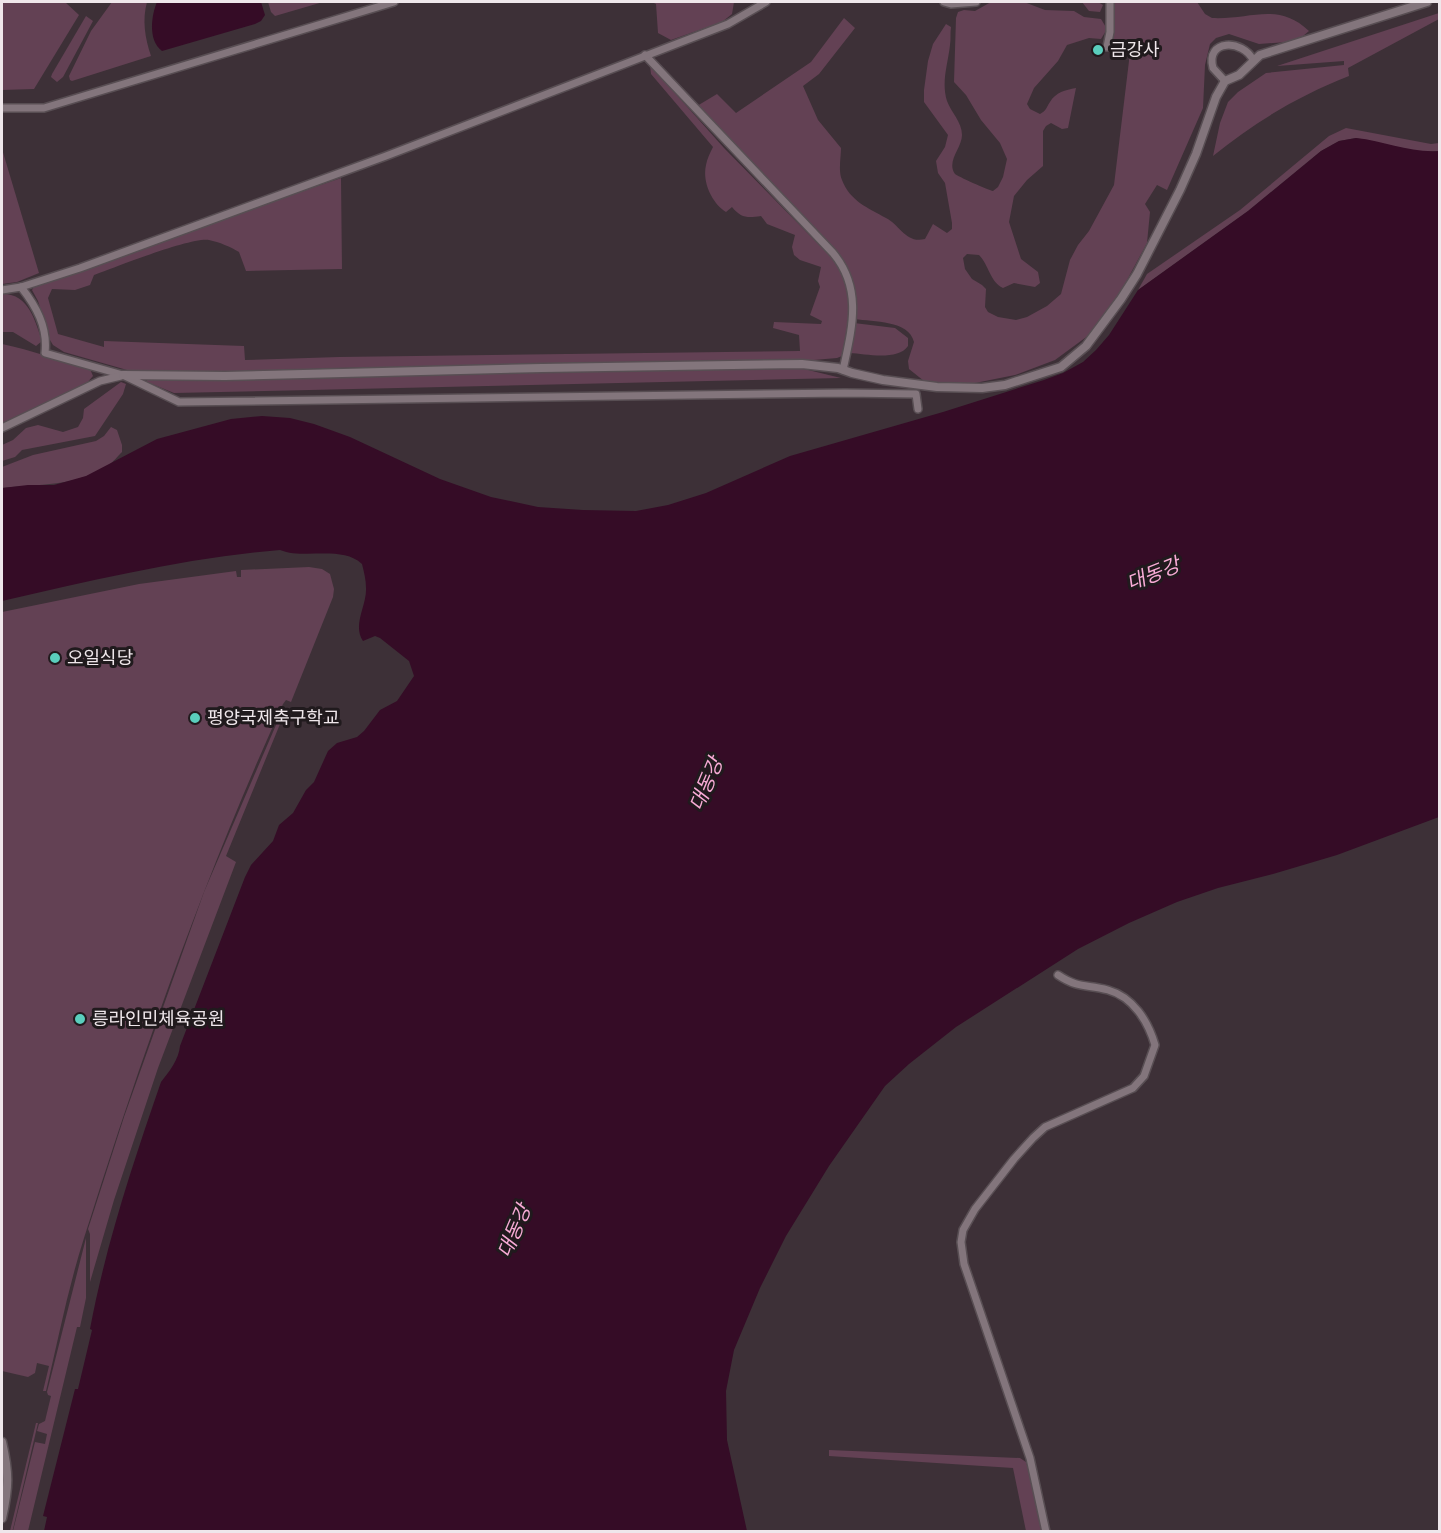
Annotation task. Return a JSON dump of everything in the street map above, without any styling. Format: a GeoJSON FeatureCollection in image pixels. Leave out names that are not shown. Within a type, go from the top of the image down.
{"type":"FeatureCollection","features":[{"type":"Feature","properties":{"kind":"street"},"geometry":{"type":"LineString","coordinates":[[2,108],[44,108],[394,2]]}},
{"type":"Feature","properties":{"kind":"street"},"geometry":{"type":"LineString","coordinates":[[2,290],[80,267],[386,156],[728,24],[766,2]]}},
{"type":"Feature","properties":{"kind":"street"},"geometry":{"type":"LineString","coordinates":[[944,2],[951,4],[976,2]]}},
{"type":"Feature","properties":{"kind":"street"},"geometry":{"type":"LineString","coordinates":[[1107,46],[1110,32],[1110,2]]}},
{"type":"Feature","properties":{"kind":"street"},"geometry":{"type":"LineString","coordinates":[[2,428],[100,381],[123,375],[225,376],[802,364],[926,386],[982,388],[1026,379],[1061,367],[1071,360],[1086,346],[1121,299],[1137,274],[1180,190],[1196,154],[1216,97],[1225,81],[1239,75],[1260,55],[1428,2]]}},
{"type":"Feature","properties":{"kind":"street"},"geometry":{"type":"LineString","coordinates":[[1225,81],[1213,68],[1211,62],[1215,50],[1228,44],[1236,46],[1250,54],[1253,60]]}},
{"type":"Feature","properties":{"kind":"street"},"geometry":{"type":"LineString","coordinates":[[645,55],[834,253],[845,269],[853,294],[843,370]]}},
{"type":"Feature","properties":{"kind":"street"},"geometry":{"type":"LineString","coordinates":[[21,286],[43,325],[46,340],[45,353],[123,375],[179,402],[845,393],[916,394],[918,409]]}},
{"type":"Feature","properties":{"kind":"street"},"geometry":{"type":"LineString","coordinates":[[1046,1532],[1030,1458],[964,1264],[961,1242],[963,1230],[975,1209],[1033,1138],[1046,1127],[1063,1118],[1133,1088],[1144,1076],[1155,1045],[1144,1018],[1125,998],[1107,990],[1069,983],[1058,975]]}},
{"type":"Feature","properties":{"kind":"street"},"geometry":{"type":"LineString","coordinates":[[2,1442],[8,1490],[2,1518]]}},
{"type":"Feature","properties":{"kind":"shaded area"},"geometry":{"type":"Polygon","coordinates":[[[2,2],[65,2],[79,15],[34,89],[2,90],[2,2]]]}},
{"type":"Feature","properties":{"kind":"shaded area"},"geometry":{"type":"Polygon","coordinates":[[[112,2],[147,2],[145,29],[151,56],[70,80],[69,76],[91,31],[112,2]]]}},
{"type":"Feature","properties":{"kind":"shaded area"},"geometry":{"type":"Polygon","coordinates":[[[268,2],[323,2],[275,16],[268,2]]]}},
{"type":"Feature","properties":{"kind":"shaded area"},"geometry":{"type":"Polygon","coordinates":[[[652,2],[734,2],[732,14],[722,22],[671,40],[658,33],[656,4],[652,2]]]}},
{"type":"Feature","properties":{"kind":"shaded area"},"geometry":{"type":"Polygon","coordinates":[[[991,2],[1024,2],[1045,10],[1074,11],[1084,17],[1101,19],[1107,29],[1101,39],[1089,38],[1067,45],[1058,61],[1034,88],[1027,104],[1030,109],[1040,114],[1058,94],[1076,88],[1068,128],[1062,129],[1051,123],[1046,126],[1043,131],[1043,166],[1014,196],[1009,222],[1021,259],[1038,272],[1040,283],[1035,287],[1014,283],[1003,288],[992,278],[979,255],[967,254],[963,258],[965,269],[972,279],[986,289],[985,307],[988,312],[998,317],[1016,320],[1047,306],[1061,294],[1070,260],[1114,185],[1129,61],[1129,55],[1113,48],[1115,2],[1197,2],[1205,14],[1212,18],[1275,14],[1297,22],[1309,31],[1287,42],[1259,44],[1229,34],[1216,38],[1210,44],[1205,65],[1203,108],[1167,190],[1157,185],[1145,204],[1150,212],[1147,243],[1119,295],[1089,335],[1055,360],[1015,375],[975,383],[940,384],[924,381],[909,369],[908,361],[914,342],[905,330],[889,323],[855,319],[854,289],[843,260],[697,106],[717,94],[736,113],[811,62],[844,18],[855,28],[819,74],[803,86],[818,120],[841,148],[840,172],[845,187],[860,203],[891,221],[913,239],[925,239],[933,224],[947,233],[952,229],[952,223],[945,183],[938,173],[936,161],[945,147],[948,135],[924,102],[928,61],[933,44],[946,24],[951,27],[945,94],[962,135],[953,159],[953,169],[955,174],[993,191],[1003,177],[1007,159],[1000,143],[954,82],[958,12],[975,11],[991,2]]]}},
{"type":"Feature","properties":{"kind":"shaded area"},"geometry":{"type":"Polygon","coordinates":[[[1082,2],[1098,2],[1103,5],[1100,12],[1089,11],[1082,2]]]}},
{"type":"Feature","properties":{"kind":"shaded area"},"geometry":{"type":"Polygon","coordinates":[[[1439,13],[1439,19],[1348,68],[1349,76],[1312,92],[1278,111],[1213,156],[1220,123],[1228,102],[1238,92],[1266,73],[1344,65],[1344,61],[1277,66],[1439,13]]]}},
{"type":"Feature","properties":{"kind":"shaded area"},"geometry":{"type":"Polygon","coordinates":[[[86,16],[93,21],[63,77],[57,82],[51,77],[52,74],[86,16]]]}},
{"type":"Feature","properties":{"kind":"shaded area"},"geometry":{"type":"Polygon","coordinates":[[[650,65],[724,148],[832,258],[844,274],[849,293],[849,304],[842,356],[814,360],[134,372],[64,352],[53,345],[50,340],[38,301],[32,290],[34,287],[177,234],[341,178],[342,269],[246,271],[239,252],[217,242],[200,240],[153,253],[94,275],[90,285],[75,290],[52,289],[48,298],[58,334],[104,347],[104,341],[244,346],[245,360],[800,351],[799,335],[773,328],[774,322],[821,324],[822,321],[810,315],[820,287],[818,281],[821,267],[800,260],[794,255],[792,247],[795,235],[767,224],[761,216],[745,216],[732,207],[726,212],[716,203],[709,192],[705,178],[706,163],[713,147],[651,74],[650,65]]]}},
{"type":"Feature","properties":{"kind":"shaded area"},"geometry":{"type":"Polygon","coordinates":[[[1346,128],[1431,144],[1439,143],[1439,151],[1423,152],[1356,138],[1339,141],[1321,151],[1248,211],[1138,290],[1147,274],[1240,210],[1329,136],[1346,128]]]}},
{"type":"Feature","properties":{"kind":"shaded area"},"geometry":{"type":"Polygon","coordinates":[[[2,149],[39,273],[17,282],[2,284],[2,149]]]}},
{"type":"Feature","properties":{"kind":"shaded area"},"geometry":{"type":"Polygon","coordinates":[[[2,294],[18,298],[29,309],[42,341],[36,346],[13,332],[2,332],[2,294]]]}},
{"type":"Feature","properties":{"kind":"shaded area"},"geometry":{"type":"Polygon","coordinates":[[[854,323],[895,328],[908,338],[908,346],[897,354],[889,355],[850,353],[854,323]]]}},
{"type":"Feature","properties":{"kind":"shaded area"},"geometry":{"type":"Polygon","coordinates":[[[2,344],[90,369],[93,376],[86,384],[2,423],[2,344]]]}},
{"type":"Feature","properties":{"kind":"shaded area"},"geometry":{"type":"Polygon","coordinates":[[[800,368],[841,378],[174,393],[147,382],[147,379],[800,368]]]}},
{"type":"Feature","properties":{"kind":"shaded area"},"geometry":{"type":"Polygon","coordinates":[[[121,382],[126,384],[123,394],[95,436],[22,450],[15,457],[2,461],[2,445],[13,440],[26,428],[38,425],[63,432],[78,427],[83,418],[84,409],[121,382]]]}},
{"type":"Feature","properties":{"kind":"shaded area"},"geometry":{"type":"Polygon","coordinates":[[[111,427],[117,430],[122,452],[109,465],[97,472],[70,481],[2,488],[2,467],[33,455],[96,441],[104,436],[111,427]]]}},
{"type":"Feature","properties":{"kind":"shaded area","name":"릉라인민체육공원"},"geometry":{"type":"Polygon","coordinates":[[[309,567],[322,569],[330,574],[334,589],[333,597],[291,702],[286,700],[283,704],[254,769],[201,900],[151,1035],[78,1257],[46,1391],[43,1391],[49,1366],[37,1363],[35,1373],[28,1377],[2,1371],[2,612],[139,584],[236,571],[237,577],[241,577],[241,570],[309,567]]]}},
{"type":"Feature","properties":{"kind":"shaded area"},"geometry":{"type":"Polygon","coordinates":[[[279,718],[281,718],[280,724],[226,856],[236,862],[158,1068],[114,1200],[90,1282],[90,1234],[88,1229],[124,1117],[204,892],[279,718]]]}},
{"type":"Feature","properties":{"kind":"shaded area"},"geometry":{"type":"Polygon","coordinates":[[[86,1238],[86,1298],[80,1327],[77,1327],[28,1531],[13,1531],[35,1442],[45,1444],[47,1434],[37,1431],[39,1424],[45,1421],[51,1396],[47,1392],[86,1238]]]}},
{"type":"Feature","properties":{"kind":"shaded area"},"geometry":{"type":"Polygon","coordinates":[[[36,1423],[38,1423],[13,1529],[10,1531],[36,1423]]]}},
{"type":"Feature","properties":{"kind":"shaded area"},"geometry":{"type":"Polygon","coordinates":[[[829,1450],[1020,1458],[1026,1462],[1042,1531],[1026,1531],[1013,1468],[829,1456],[829,1450]]]}},
{"type":"Feature","properties":{"kind":"water"},"geometry":{"type":"Polygon","coordinates":[[[157,2],[261,2],[265,15],[255,24],[162,51],[154,41],[152,28],[157,2]]]}},
{"type":"Feature","properties":{"kind":"water","name":"대동강"},"geometry":{"type":"Polygon","coordinates":[[[1356,138],[1408,149],[1439,151],[1439,817],[1337,855],[1218,888],[1177,902],[1129,923],[1078,949],[956,1027],[885,1086],[829,1166],[786,1236],[760,1288],[734,1350],[726,1391],[727,1440],[747,1531],[44,1531],[47,1517],[43,1516],[75,1389],[78,1389],[92,1330],[90,1329],[96,1297],[121,1204],[161,1082],[178,1056],[245,877],[251,865],[273,841],[279,825],[293,813],[306,790],[314,782],[328,751],[337,743],[357,737],[364,731],[380,710],[397,701],[414,676],[409,661],[380,638],[375,636],[363,641],[359,622],[366,595],[364,573],[362,564],[344,555],[300,554],[280,550],[210,558],[2,601],[2,488],[54,485],[86,476],[157,439],[231,419],[262,416],[290,418],[314,424],[350,437],[440,479],[491,497],[538,507],[583,510],[636,511],[668,505],[706,493],[790,456],[943,412],[1063,373],[1083,362],[1096,350],[1109,335],[1138,290],[1248,211],[1321,151],[1339,141],[1356,138]]]}},
{"type":"Feature","properties":{"kind":"place","name":"금강사"},"geometry":{"type":"Point","coordinates":[1098,50]}},
{"type":"Feature","properties":{"kind":"place","name":"오일식당"},"geometry":{"type":"Point","coordinates":[55,658]}},
{"type":"Feature","properties":{"kind":"place","name":"평양국제축구학교"},"geometry":{"type":"Point","coordinates":[195,718]}},
{"type":"Feature","properties":{"kind":"place","name":"릉라인민체육공원"},"geometry":{"type":"Point","coordinates":[80,1019]}}]}
